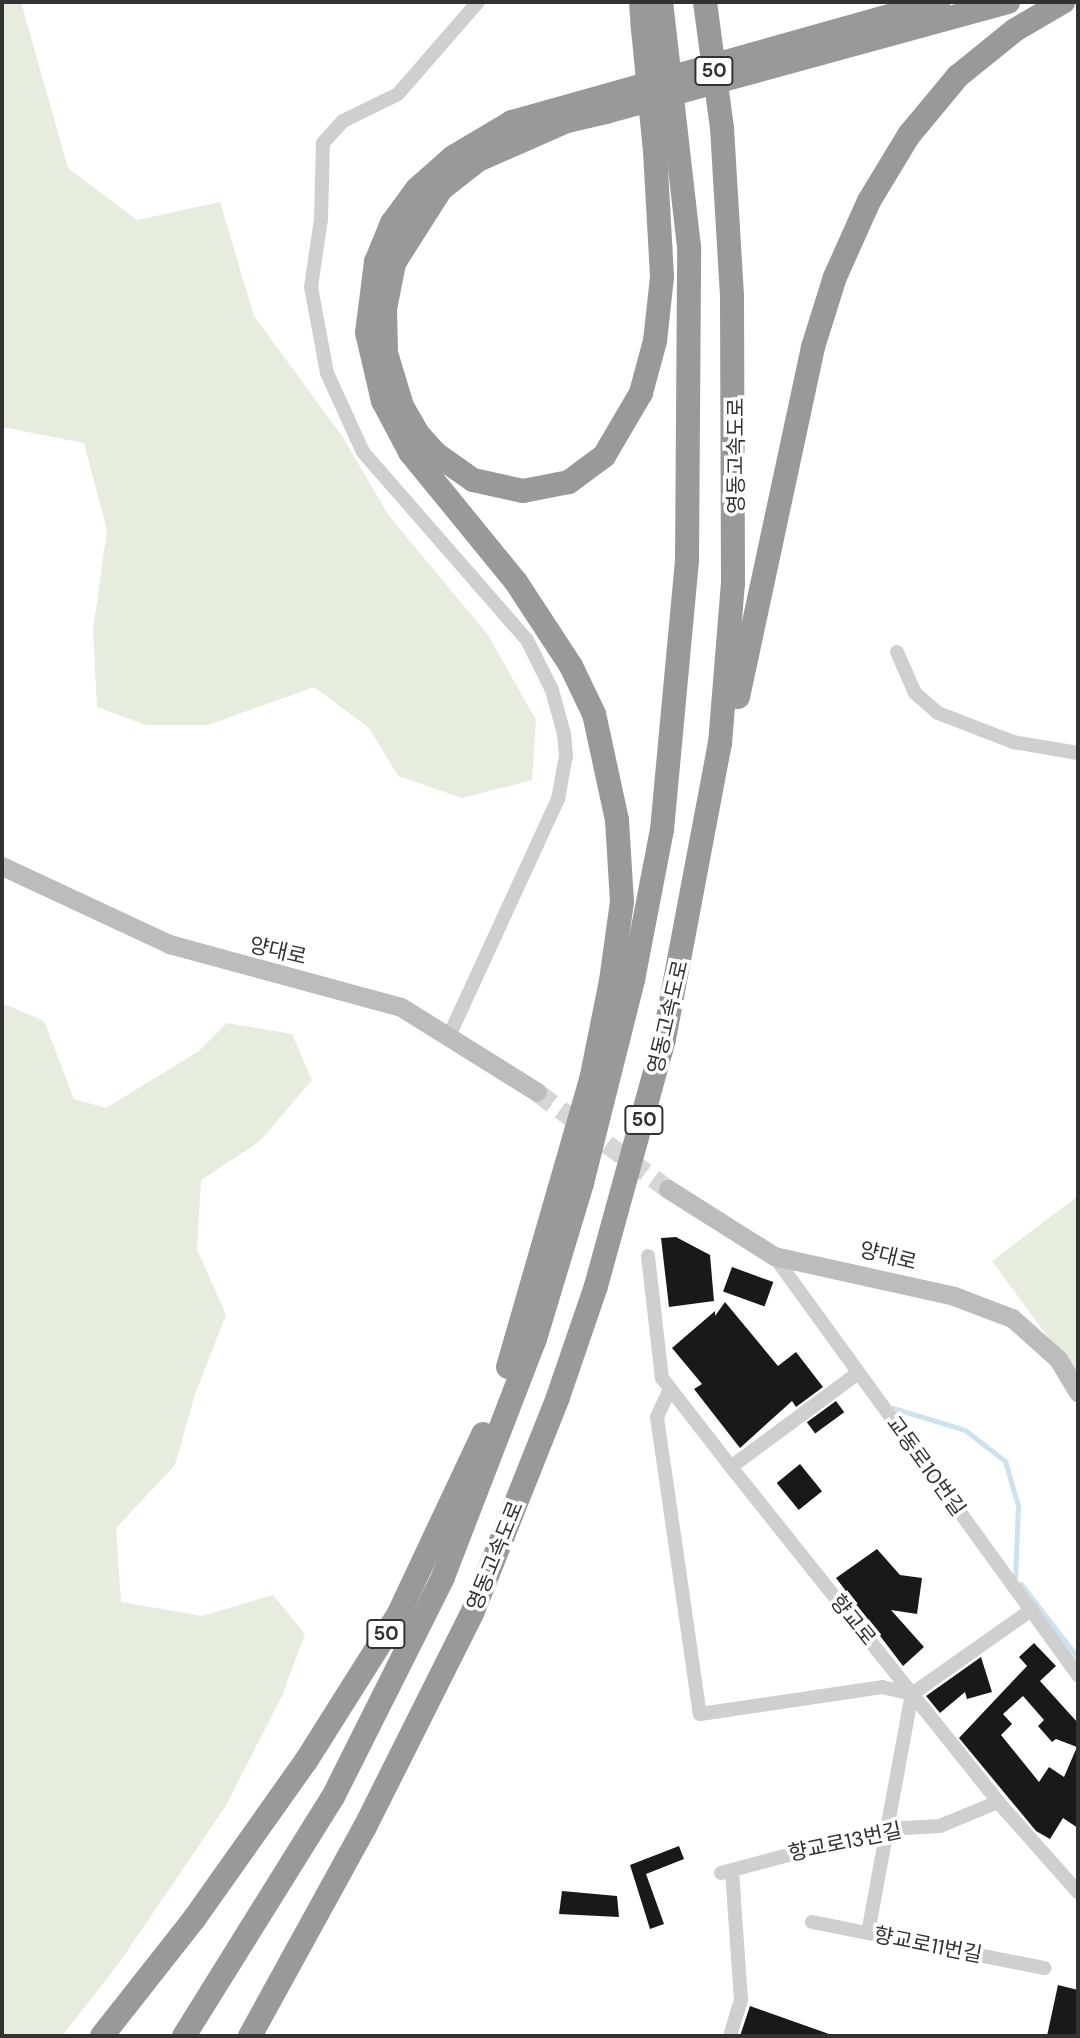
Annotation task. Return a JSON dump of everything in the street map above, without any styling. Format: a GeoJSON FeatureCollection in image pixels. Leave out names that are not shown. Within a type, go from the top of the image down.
{"type":"FeatureCollection","features":[{"type":"Feature","properties":{"kind":"highway"},"geometry":{"type":"LineString","coordinates":[[641,2],[656,19],[655,151],[662,276],[657,327],[641,393],[618,437],[587,470],[552,488],[523,491],[492,486],[454,470],[418,434],[402,406],[384,331],[394,263],[427,205],[458,174],[509,145],[567,121],[1008,2]]}},
{"type":"Feature","properties":{"kind":"highway"},"geometry":{"type":"LineString","coordinates":[[506,1375],[591,1080],[611,981],[622,902],[617,820],[594,714],[576,676],[516,582],[410,452],[383,401],[367,332],[376,262],[392,223],[417,189],[453,157],[512,122],[939,2]]}},
{"type":"Feature","properties":{"kind":"highway"},"geometry":{"type":"LineString","coordinates":[[689,924],[813,347],[840,266],[888,167],[931,105],[989,49],[1063,2]]}},
{"type":"Feature","properties":{"kind":"highway","name":"영동고속도로"},"geometry":{"type":"LineString","coordinates":[[250,2036],[430,1698],[512,1516],[558,1397],[630,1172],[689,924],[720,744],[734,561],[736,404],[722,128],[706,8]]}},
{"type":"Feature","properties":{"kind":"highway","name":"영동고속도로"},"geometry":{"type":"LineString","coordinates":[[184,2036],[333,1797],[406,1659],[475,1499],[535,1339],[582,1182],[639,953],[662,830],[679,681],[692,381],[689,247],[677,136],[656,19]]}},
{"type":"Feature","properties":{"kind":"highway","name":"영동고속도로"},"geometry":{"type":"LineString","coordinates":[[102,2036],[194,1919],[306,1761],[398,1615],[476,1452],[582,1182]]}},
{"type":"Feature","properties":{"kind":"street"},"geometry":{"type":"LineString","coordinates":[[449,1036],[558,799],[565,766],[564,734],[547,678],[527,640],[363,452],[327,373],[311,287],[321,219],[323,143],[343,121],[398,94],[478,2]]}},
{"type":"Feature","properties":{"kind":"street"},"geometry":{"type":"LineString","coordinates":[[897,652],[915,693],[938,713],[1013,742],[1078,753]]}},
{"type":"Feature","properties":{"kind":"street","name":"양대로"},"geometry":{"type":"LineString","coordinates":[[2,866],[169,944],[257,971],[343,988],[401,1007],[537,1092]]}},
{"type":"Feature","properties":{"kind":"street","name":"양대로"},"geometry":{"type":"LineString","coordinates":[[668,1189],[774,1256],[954,1296],[1012,1318],[1058,1359],[1078,1392]]}},
{"type":"Feature","properties":{"kind":"street"},"geometry":{"type":"LineString","coordinates":[[648,1256],[662,1378],[670,1389],[657,1418],[700,1714],[882,1687],[912,1693]]}},
{"type":"Feature","properties":{"kind":"street","name":"교동로10번길"},"geometry":{"type":"LineString","coordinates":[[774,1256],[1078,1675]]}},
{"type":"Feature","properties":{"kind":"street"},"geometry":{"type":"LineString","coordinates":[[732,1467],[858,1373]]}},
{"type":"Feature","properties":{"kind":"street","name":"향교로"},"geometry":{"type":"LineString","coordinates":[[670,1389],[998,1802],[1078,1892]]}},
{"type":"Feature","properties":{"kind":"street"},"geometry":{"type":"LineString","coordinates":[[868,1933],[912,1693],[1031,1610]]}},
{"type":"Feature","properties":{"kind":"street","name":"향교로13번길"},"geometry":{"type":"LineString","coordinates":[[730,2036],[741,2000],[726,1872],[886,1829],[940,1826],[998,1802]]}},
{"type":"Feature","properties":{"kind":"street","name":"향교로11번길"},"geometry":{"type":"LineString","coordinates":[[812,1922],[1045,1968]]}},
{"type":"Feature","properties":{"kind":"shaded area"},"geometry":{"type":"Polygon","coordinates":[[[2,2],[21,2],[68,168],[137,220],[220,202],[254,316],[342,436],[389,516],[488,635],[536,720],[532,780],[462,798],[398,776],[369,728],[314,687],[208,725],[146,725],[97,707],[93,630],[107,530],[84,443],[2,427],[2,2]]]}},
{"type":"Feature","properties":{"kind":"shaded area"},"geometry":{"type":"Polygon","coordinates":[[[2,1003],[44,1021],[74,1099],[106,1108],[199,1051],[227,1023],[292,1034],[312,1080],[259,1142],[201,1180],[197,1249],[226,1315],[195,1394],[175,1465],[116,1528],[121,1602],[202,1616],[273,1595],[305,1634],[282,1696],[225,1807],[119,1963],[62,2036],[2,2036],[2,1003]]]}},
{"type":"Feature","properties":{"kind":"shaded area"},"geometry":{"type":"Polygon","coordinates":[[[1078,1196],[1078,1378],[992,1261],[1078,1196]]]}},
{"type":"Feature","properties":{"kind":"building"},"geometry":{"type":"Polygon","coordinates":[[[676,1237],[710,1255],[714,1301],[669,1307],[661,1238],[676,1237]]]}},
{"type":"Feature","properties":{"kind":"building"},"geometry":{"type":"Polygon","coordinates":[[[732,1267],[773,1282],[764,1306],[723,1291],[732,1267]]]}},
{"type":"Feature","properties":{"kind":"building"},"geometry":{"type":"Polygon","coordinates":[[[725,1302],[778,1366],[796,1352],[823,1387],[796,1407],[792,1401],[740,1448],[694,1389],[702,1384],[672,1348],[715,1311],[715,1316],[725,1302]]]}},
{"type":"Feature","properties":{"kind":"building"},"geometry":{"type":"Polygon","coordinates":[[[836,1401],[844,1412],[815,1433],[807,1422],[836,1401]]]}},
{"type":"Feature","properties":{"kind":"building"},"geometry":{"type":"Polygon","coordinates":[[[800,1464],[822,1491],[799,1510],[777,1483],[800,1464]]]}},
{"type":"Feature","properties":{"kind":"building"},"geometry":{"type":"Polygon","coordinates":[[[877,1549],[900,1575],[922,1578],[917,1614],[891,1610],[924,1647],[903,1666],[836,1578],[877,1549]]]}},
{"type":"Feature","properties":{"kind":"building"},"geometry":{"type":"Polygon","coordinates":[[[1034,1643],[1056,1666],[1040,1681],[1078,1723],[1078,1828],[1063,1818],[1050,1839],[1036,1831],[959,1738],[1027,1666],[1019,1657],[1034,1643]],[[1023,1696],[1003,1714],[1012,1724],[1001,1735],[1039,1782],[1049,1767],[1064,1777],[1077,1747],[1056,1739],[1052,1742],[1038,1726],[1044,1720],[1023,1696]]]}},
{"type":"Feature","properties":{"kind":"building"},"geometry":{"type":"Polygon","coordinates":[[[981,1657],[992,1692],[967,1699],[965,1692],[940,1713],[926,1696],[981,1657]]]}},
{"type":"Feature","properties":{"kind":"building"},"geometry":{"type":"Polygon","coordinates":[[[679,1846],[684,1859],[646,1874],[664,1924],[650,1929],[630,1865],[679,1846]]]}},
{"type":"Feature","properties":{"kind":"building"},"geometry":{"type":"Polygon","coordinates":[[[562,1891],[617,1896],[619,1917],[559,1914],[562,1891]]]}},
{"type":"Feature","properties":{"kind":"building"},"geometry":{"type":"Polygon","coordinates":[[[1058,1985],[1078,1990],[1078,2036],[1047,2036],[1058,1985]]]}},
{"type":"Feature","properties":{"kind":"building"},"geometry":{"type":"Polygon","coordinates":[[[750,2006],[829,2034],[829,2036],[740,2036],[750,2006]]]}},
{"type":"Feature","properties":{"kind":"waterway"},"geometry":{"type":"LineString","coordinates":[[893,1408],[965,1430],[1005,1461],[1018,1506],[1015,1577]]}},
{"type":"Feature","properties":{"kind":"waterway"},"geometry":{"type":"LineString","coordinates":[[1021,1584],[1078,1658]]}},
{"type":"Feature","properties":{"kind":"tunnel"},"geometry":{"type":"LineString","coordinates":[[537,1092],[668,1189]]}}]}
